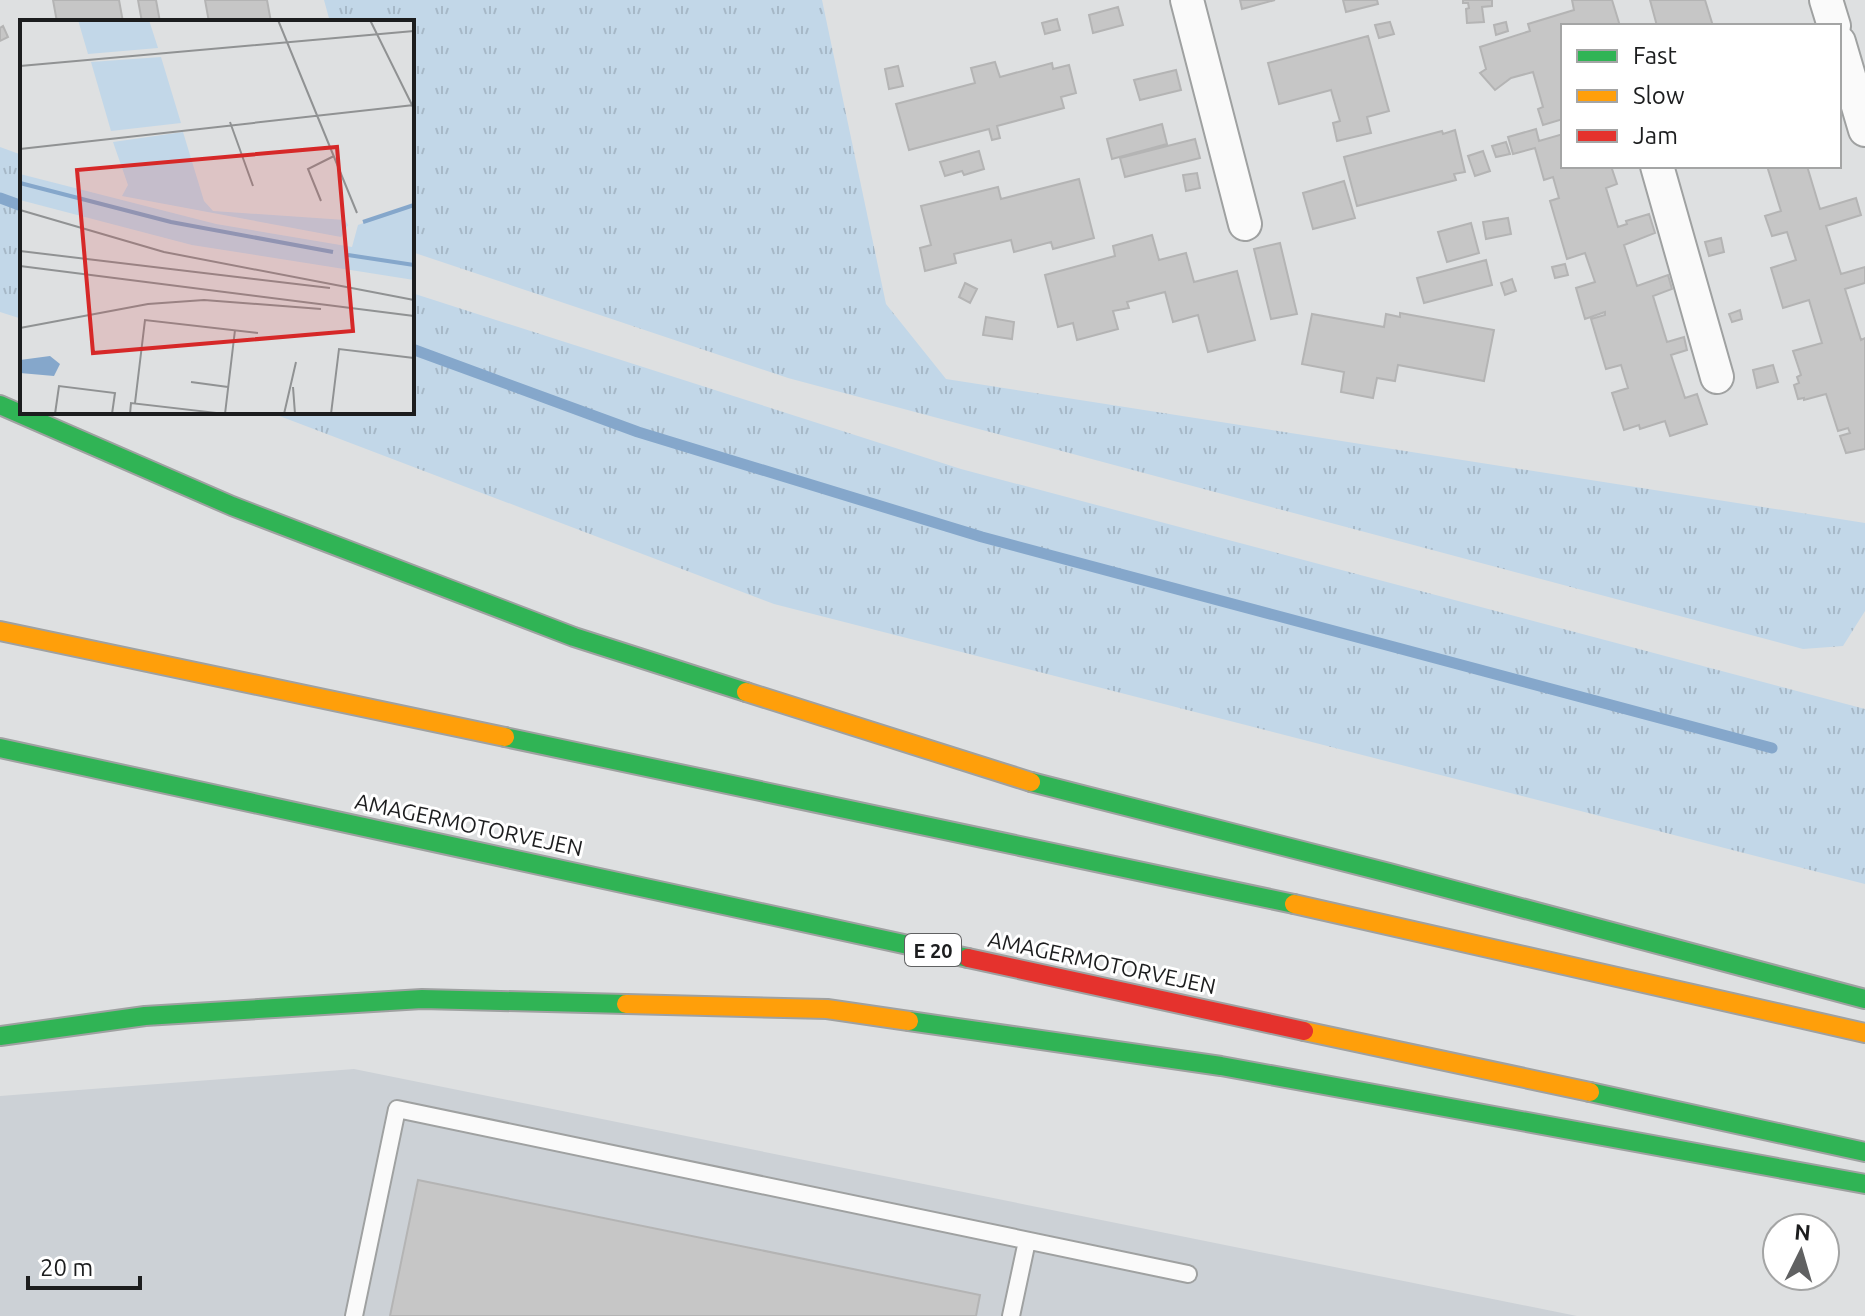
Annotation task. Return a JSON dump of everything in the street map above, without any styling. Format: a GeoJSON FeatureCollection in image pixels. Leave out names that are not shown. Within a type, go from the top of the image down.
{"type":"FeatureCollection","features":[{"type":"Feature","properties":{"kind":"highway"},"geometry":{"type":"LineString","coordinates":[[0,405],[20,414]]}},
{"type":"Feature","properties":{"kind":"highway"},"geometry":{"type":"LineString","coordinates":[[21,414],[232,506],[574,637],[1010,777],[1865,999]]}},
{"type":"Feature","properties":{"kind":"highway"},"geometry":{"type":"LineString","coordinates":[[0,631],[1397,926],[1865,1033]]}},
{"type":"Feature","properties":{"kind":"highway","name":"AMAGERMOTORVEJEN"},"geometry":{"type":"LineString","coordinates":[[0,748],[1865,1152]]}},
{"type":"Feature","properties":{"kind":"highway"},"geometry":{"type":"LineString","coordinates":[[0,1036],[145,1016],[422,999],[827,1009],[1221,1066],[1865,1184]]}},
{"type":"Feature","properties":{"kind":"street"},"geometry":{"type":"LineString","coordinates":[[1187,0],[1245,224]]}},
{"type":"Feature","properties":{"kind":"street"},"geometry":{"type":"LineString","coordinates":[[1826,0],[1833,24]]}},
{"type":"Feature","properties":{"kind":"street"},"geometry":{"type":"LineString","coordinates":[[1841,54],[1865,130]]}},
{"type":"Feature","properties":{"kind":"street"},"geometry":{"type":"LineString","coordinates":[[1658,168],[1717,377]]}},
{"type":"Feature","properties":{"kind":"lane"},"geometry":{"type":"LineString","coordinates":[[354,1316],[397,1109],[1188,1274]]}},
{"type":"Feature","properties":{"kind":"lane"},"geometry":{"type":"LineString","coordinates":[[1011,1316],[1027,1241]]}},
{"type":"Feature","properties":{"kind":"shaded area"},"geometry":{"type":"Polygon","coordinates":[[[354,1069],[1577,1316],[0,1316],[0,1096],[354,1069]]]}},
{"type":"Feature","properties":{"kind":"green space"},"geometry":{"type":"Polygon","coordinates":[[[324,0],[822,0],[886,304],[946,379],[1865,523],[1865,611],[1843,646],[1803,649],[788,378],[414,253],[414,20],[329,20],[324,0]]]}},
{"type":"Feature","properties":{"kind":"green space"},"geometry":{"type":"Polygon","coordinates":[[[0,147],[20,154],[20,318],[0,312],[0,147]]]}},
{"type":"Feature","properties":{"kind":"green space"},"geometry":{"type":"Polygon","coordinates":[[[414,294],[961,469],[1865,709],[1865,884],[774,604],[274,414],[414,414],[414,294]]]}},
{"type":"Feature","properties":{"kind":"building"},"geometry":{"type":"Polygon","coordinates":[[[53,0],[119,0],[123,20],[57,20],[53,0]]]}},
{"type":"Feature","properties":{"kind":"building"},"geometry":{"type":"Polygon","coordinates":[[[138,0],[156,0],[160,20],[142,20],[138,0]]]}},
{"type":"Feature","properties":{"kind":"building"},"geometry":{"type":"Polygon","coordinates":[[[205,0],[267,0],[271,20],[209,20],[205,0]]]}},
{"type":"Feature","properties":{"kind":"building"},"geometry":{"type":"Polygon","coordinates":[[[1240,0],[1275,0],[1242,9],[1240,0]]]}},
{"type":"Feature","properties":{"kind":"building"},"geometry":{"type":"Polygon","coordinates":[[[1343,0],[1377,0],[1378,4],[1346,12],[1343,0]]]}},
{"type":"Feature","properties":{"kind":"building"},"geometry":{"type":"Polygon","coordinates":[[[1463,0],[1492,0],[1492,6],[1482,7],[1484,22],[1467,23],[1466,9],[1469,8],[1463,0]]]}},
{"type":"Feature","properties":{"kind":"building"},"geometry":{"type":"Polygon","coordinates":[[[1572,0],[1612,0],[1619,24],[1561,24],[1561,120],[1543,125],[1538,109],[1543,107],[1533,72],[1511,78],[1495,90],[1480,73],[1486,69],[1480,47],[1530,31],[1528,24],[1574,10],[1572,0]]]}},
{"type":"Feature","properties":{"kind":"building"},"geometry":{"type":"Polygon","coordinates":[[[1650,0],[1705,0],[1712,24],[1656,24],[1650,0]]]}},
{"type":"Feature","properties":{"kind":"building"},"geometry":{"type":"Polygon","coordinates":[[[1118,7],[1123,25],[1093,33],[1089,15],[1118,7]]]}},
{"type":"Feature","properties":{"kind":"building"},"geometry":{"type":"Polygon","coordinates":[[[1057,19],[1060,30],[1045,34],[1042,23],[1057,19]]]}},
{"type":"Feature","properties":{"kind":"building"},"geometry":{"type":"Polygon","coordinates":[[[1390,22],[1394,34],[1379,38],[1375,25],[1390,22]]]}},
{"type":"Feature","properties":{"kind":"building"},"geometry":{"type":"Polygon","coordinates":[[[1506,22],[1508,31],[1496,35],[1494,25],[1506,22]]]}},
{"type":"Feature","properties":{"kind":"building"},"geometry":{"type":"Polygon","coordinates":[[[3,26],[8,37],[0,41],[0,28],[3,26]]]}},
{"type":"Feature","properties":{"kind":"building"},"geometry":{"type":"Polygon","coordinates":[[[1368,36],[1389,111],[1367,117],[1371,133],[1337,141],[1333,123],[1340,121],[1331,90],[1279,104],[1268,63],[1368,36]]]}},
{"type":"Feature","properties":{"kind":"building"},"geometry":{"type":"Polygon","coordinates":[[[995,62],[1000,77],[1052,63],[1053,69],[1069,65],[1076,93],[1061,97],[1064,108],[997,126],[1000,138],[992,140],[989,129],[909,150],[896,104],[975,83],[971,68],[995,62]]]}},
{"type":"Feature","properties":{"kind":"building"},"geometry":{"type":"Polygon","coordinates":[[[898,66],[903,86],[889,89],[885,69],[898,66]]]}},
{"type":"Feature","properties":{"kind":"building"},"geometry":{"type":"Polygon","coordinates":[[[1176,70],[1181,90],[1140,100],[1134,80],[1176,70]]]}},
{"type":"Feature","properties":{"kind":"building"},"geometry":{"type":"Polygon","coordinates":[[[1162,124],[1167,144],[1112,159],[1107,139],[1162,124]]]}},
{"type":"Feature","properties":{"kind":"building"},"geometry":{"type":"Polygon","coordinates":[[[1536,129],[1539,141],[1561,135],[1561,168],[1612,168],[1617,184],[1606,188],[1618,227],[1627,224],[1626,221],[1649,214],[1655,233],[1624,245],[1637,286],[1668,275],[1672,289],[1653,296],[1667,342],[1684,337],[1687,350],[1671,355],[1685,398],[1697,394],[1707,424],[1670,436],[1665,421],[1640,429],[1639,425],[1624,430],[1612,393],[1628,388],[1621,365],[1606,369],[1591,319],[1605,315],[1605,312],[1585,319],[1576,288],[1595,282],[1585,253],[1567,259],[1550,201],[1559,198],[1553,177],[1544,180],[1535,148],[1513,154],[1508,137],[1536,129]]]}},
{"type":"Feature","properties":{"kind":"building"},"geometry":{"type":"Polygon","coordinates":[[[1455,130],[1465,172],[1454,174],[1456,180],[1357,206],[1344,157],[1455,130]]]}},
{"type":"Feature","properties":{"kind":"building"},"geometry":{"type":"Polygon","coordinates":[[[1195,139],[1200,158],[1125,177],[1120,158],[1195,139]]]}},
{"type":"Feature","properties":{"kind":"building"},"geometry":{"type":"Polygon","coordinates":[[[1506,142],[1510,154],[1496,157],[1492,146],[1506,142]]]}},
{"type":"Feature","properties":{"kind":"building"},"geometry":{"type":"Polygon","coordinates":[[[979,151],[984,169],[945,176],[940,162],[979,151]]]}},
{"type":"Feature","properties":{"kind":"building"},"geometry":{"type":"Polygon","coordinates":[[[1483,151],[1490,171],[1475,176],[1468,156],[1483,151]]]}},
{"type":"Feature","properties":{"kind":"building"},"geometry":{"type":"Polygon","coordinates":[[[1768,168],[1808,168],[1820,209],[1856,198],[1861,215],[1826,226],[1841,274],[1865,267],[1865,283],[1845,289],[1861,340],[1865,338],[1865,449],[1846,453],[1840,436],[1850,433],[1848,428],[1838,431],[1826,394],[1798,399],[1794,385],[1799,383],[1797,377],[1801,375],[1793,351],[1822,343],[1809,300],[1783,308],[1771,268],[1796,260],[1787,232],[1772,236],[1765,216],[1781,211],[1768,168]]]}},
{"type":"Feature","properties":{"kind":"building"},"geometry":{"type":"Polygon","coordinates":[[[1197,173],[1200,188],[1186,191],[1183,175],[1197,173]]]}},
{"type":"Feature","properties":{"kind":"building"},"geometry":{"type":"Polygon","coordinates":[[[1079,179],[1094,238],[1053,249],[1051,242],[1014,252],[1011,240],[954,254],[956,263],[925,271],[920,248],[931,245],[921,206],[998,187],[1001,199],[1079,179]]]}},
{"type":"Feature","properties":{"kind":"building"},"geometry":{"type":"Polygon","coordinates":[[[1344,181],[1355,218],[1313,229],[1303,193],[1344,181]]]}},
{"type":"Feature","properties":{"kind":"building"},"geometry":{"type":"Polygon","coordinates":[[[1508,218],[1511,234],[1486,239],[1483,222],[1508,218]]]}},
{"type":"Feature","properties":{"kind":"building"},"geometry":{"type":"Polygon","coordinates":[[[1471,223],[1479,253],[1447,262],[1438,232],[1471,223]]]}},
{"type":"Feature","properties":{"kind":"building"},"geometry":{"type":"Polygon","coordinates":[[[1152,235],[1159,260],[1186,253],[1194,282],[1237,271],[1255,340],[1208,352],[1198,315],[1173,322],[1165,292],[1127,302],[1129,308],[1113,311],[1118,329],[1077,340],[1073,323],[1058,327],[1045,275],[1115,256],[1113,246],[1152,235]]]}},
{"type":"Feature","properties":{"kind":"building"},"geometry":{"type":"Polygon","coordinates":[[[1721,238],[1724,252],[1709,256],[1705,242],[1721,238]]]}},
{"type":"Feature","properties":{"kind":"building"},"geometry":{"type":"Polygon","coordinates":[[[1280,243],[1297,314],[1271,319],[1254,249],[1280,243]]]}},
{"type":"Feature","properties":{"kind":"building"},"geometry":{"type":"Polygon","coordinates":[[[1486,260],[1492,285],[1424,303],[1417,278],[1486,260]]]}},
{"type":"Feature","properties":{"kind":"building"},"geometry":{"type":"Polygon","coordinates":[[[1565,264],[1568,275],[1555,278],[1552,267],[1565,264]]]}},
{"type":"Feature","properties":{"kind":"building"},"geometry":{"type":"Polygon","coordinates":[[[1512,279],[1516,291],[1505,295],[1501,283],[1512,279]]]}},
{"type":"Feature","properties":{"kind":"building"},"geometry":{"type":"Polygon","coordinates":[[[965,283],[977,289],[970,303],[959,297],[965,283]]]}},
{"type":"Feature","properties":{"kind":"building"},"geometry":{"type":"Polygon","coordinates":[[[1740,310],[1742,319],[1732,322],[1729,314],[1740,310]]]}},
{"type":"Feature","properties":{"kind":"building"},"geometry":{"type":"Polygon","coordinates":[[[1400,313],[1494,330],[1484,381],[1398,365],[1395,381],[1377,378],[1373,398],[1341,392],[1344,372],[1302,364],[1312,314],[1384,327],[1386,314],[1400,317],[1400,313]]]}},
{"type":"Feature","properties":{"kind":"building"},"geometry":{"type":"Polygon","coordinates":[[[986,317],[1014,322],[1012,339],[983,335],[986,317]]]}},
{"type":"Feature","properties":{"kind":"building"},"geometry":{"type":"Polygon","coordinates":[[[1773,365],[1778,382],[1757,388],[1753,370],[1773,365]]]}},
{"type":"Feature","properties":{"kind":"building"},"geometry":{"type":"Polygon","coordinates":[[[418,1180],[980,1295],[976,1316],[390,1316],[418,1180]]]}},
{"type":"Feature","properties":{"kind":"waterway"},"geometry":{"type":"LineString","coordinates":[[0,198],[20,205]]}},
{"type":"Feature","properties":{"kind":"waterway"},"geometry":{"type":"LineString","coordinates":[[414,350],[638,432],[982,537],[1772,748]]}},
{"type":"Feature","properties":{"kind":"traffic: fast"},"geometry":{"type":"LineString","coordinates":[[0,405],[20,414]]}},
{"type":"Feature","properties":{"kind":"traffic: fast"},"geometry":{"type":"LineString","coordinates":[[21,414],[232,506],[574,637],[746,692]]}},
{"type":"Feature","properties":{"kind":"traffic: fast"},"geometry":{"type":"LineString","coordinates":[[505,737],[1294,904]]}},
{"type":"Feature","properties":{"kind":"traffic: fast"},"geometry":{"type":"LineString","coordinates":[[0,748],[968,958]]}},
{"type":"Feature","properties":{"kind":"traffic: fast"},"geometry":{"type":"LineString","coordinates":[[1031,782],[1865,999]]}},
{"type":"Feature","properties":{"kind":"traffic: fast"},"geometry":{"type":"LineString","coordinates":[[0,1036],[145,1016],[422,999],[626,1004]]}},
{"type":"Feature","properties":{"kind":"traffic: fast"},"geometry":{"type":"LineString","coordinates":[[909,1021],[1221,1066],[1865,1184]]}},
{"type":"Feature","properties":{"kind":"traffic: fast"},"geometry":{"type":"LineString","coordinates":[[1590,1092],[1865,1152]]}},
{"type":"Feature","properties":{"kind":"traffic: slow"},"geometry":{"type":"LineString","coordinates":[[0,631],[505,737]]}},
{"type":"Feature","properties":{"kind":"traffic: slow"},"geometry":{"type":"LineString","coordinates":[[746,692],[1031,782]]}},
{"type":"Feature","properties":{"kind":"traffic: slow"},"geometry":{"type":"LineString","coordinates":[[1294,904],[1865,1033]]}},
{"type":"Feature","properties":{"kind":"traffic: slow"},"geometry":{"type":"LineString","coordinates":[[626,1004],[827,1009],[909,1021]]}},
{"type":"Feature","properties":{"kind":"traffic: slow"},"geometry":{"type":"LineString","coordinates":[[1304,1031],[1590,1092]]}},
{"type":"Feature","properties":{"kind":"traffic: jam"},"geometry":{"type":"LineString","coordinates":[[968,958],[1304,1031]]}}]}
